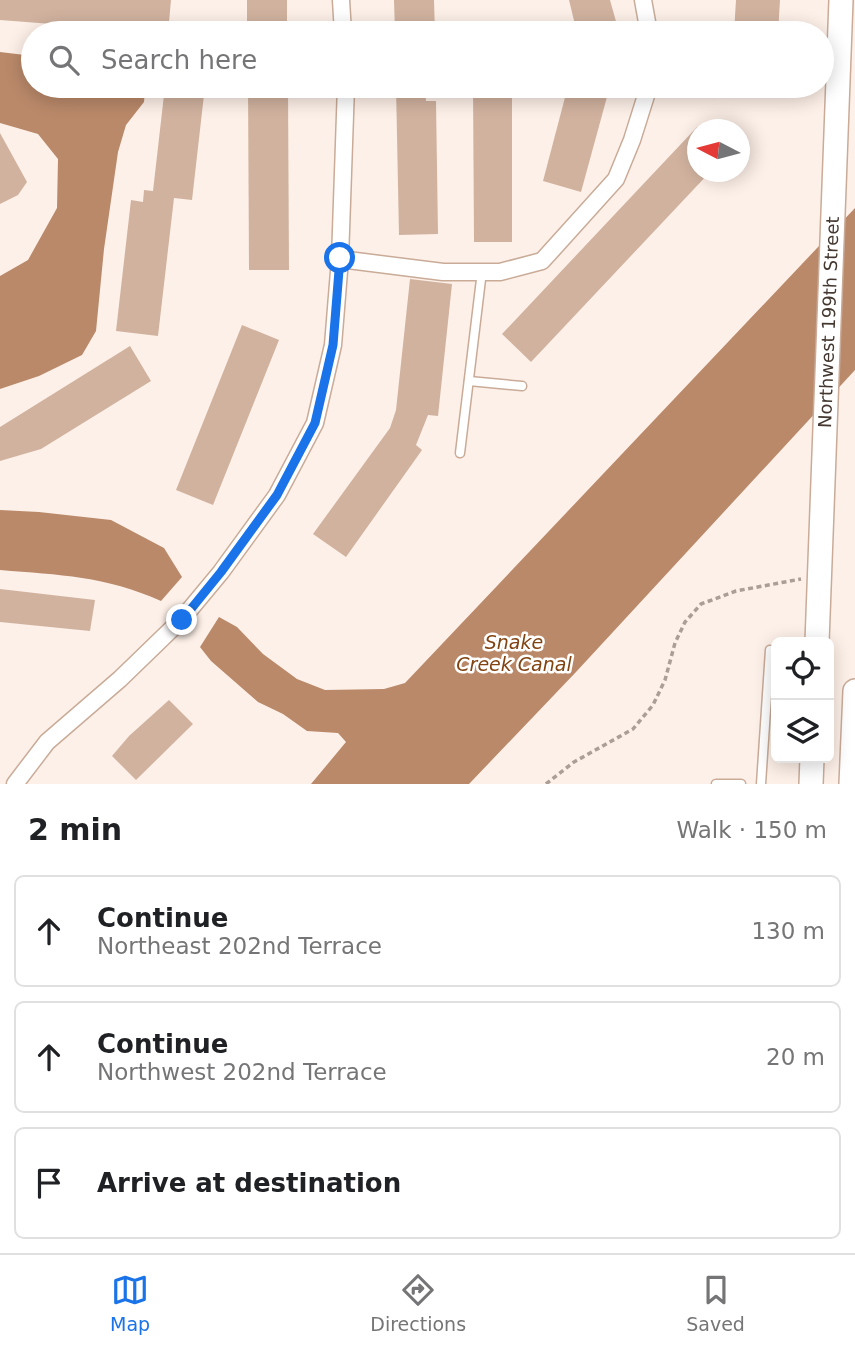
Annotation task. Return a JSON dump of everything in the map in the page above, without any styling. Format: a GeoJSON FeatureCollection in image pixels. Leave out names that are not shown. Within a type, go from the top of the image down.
{"type":"FeatureCollection","features":[{"type":"Feature","properties":{"kind":"main road","name":"Northwest 199th Street"},"geometry":{"type":"LineString","coordinates":[[817,637],[841,0]]}},
{"type":"Feature","properties":{"kind":"main road"},"geometry":{"type":"LineString","coordinates":[[851,784],[855,691]]}},
{"type":"Feature","properties":{"kind":"main road"},"geometry":{"type":"LineString","coordinates":[[811,784],[812,763]]}},
{"type":"Feature","properties":{"kind":"street"},"geometry":{"type":"LineString","coordinates":[[341,0],[342,21]]}},
{"type":"Feature","properties":{"kind":"street"},"geometry":{"type":"LineString","coordinates":[[643,0],[647,21]]}},
{"type":"Feature","properties":{"kind":"street"},"geometry":{"type":"LineString","coordinates":[[15,784],[47,742],[120,679],[182,620],[277,495],[315,423],[333,345],[340,258],[346,98]]}},
{"type":"Feature","properties":{"kind":"street"},"geometry":{"type":"LineString","coordinates":[[340,258],[443,272],[500,271],[542,261],[616,179],[645,98]]}},
{"type":"Feature","properties":{"kind":"lane"},"geometry":{"type":"LineString","coordinates":[[460,453],[482,271]]}},
{"type":"Feature","properties":{"kind":"lane"},"geometry":{"type":"LineString","coordinates":[[469,381],[522,386]]}},
{"type":"Feature","properties":{"kind":"lane"},"geometry":{"type":"LineString","coordinates":[[761,784],[770,650]]}},
{"type":"Feature","properties":{"kind":"lane"},"geometry":{"type":"LineString","coordinates":[[716,784],[741,784]]}},
{"type":"Feature","properties":{"kind":"path"},"geometry":{"type":"LineString","coordinates":[[546,784],[574,762],[633,729],[653,705],[665,680],[675,643],[685,622],[701,604],[736,591],[803,579]]}},
{"type":"Feature","properties":{"kind":"water"},"geometry":{"type":"Polygon","coordinates":[[[0,52],[21,55],[21,98],[144,98],[126,125],[118,152],[96,331],[82,355],[39,376],[0,389],[0,276],[28,260],[57,208],[58,159],[38,134],[0,123],[0,52]]]}},
{"type":"Feature","properties":{"kind":"water","name":"Snake Creek Canal"},"geometry":{"type":"Polygon","coordinates":[[[855,208],[855,370],[576,672],[469,784],[311,784],[346,742],[338,733],[307,731],[283,714],[258,702],[211,661],[200,647],[219,617],[237,627],[263,654],[297,679],[325,690],[384,689],[405,683],[855,208]]]}},
{"type":"Feature","properties":{"kind":"water"},"geometry":{"type":"Polygon","coordinates":[[[0,510],[111,520],[164,548],[182,577],[161,601],[121,586],[101,582],[63,575],[0,570],[0,510]]]}},
{"type":"Feature","properties":{"kind":"building"},"geometry":{"type":"Polygon","coordinates":[[[0,0],[171,0],[169,21],[0,20],[0,0]]]}},
{"type":"Feature","properties":{"kind":"building"},"geometry":{"type":"Polygon","coordinates":[[[247,0],[287,0],[287,21],[247,21],[247,0]]]}},
{"type":"Feature","properties":{"kind":"building"},"geometry":{"type":"Polygon","coordinates":[[[394,0],[434,0],[435,21],[395,21],[394,0]]]}},
{"type":"Feature","properties":{"kind":"building"},"geometry":{"type":"Polygon","coordinates":[[[569,0],[610,0],[616,21],[574,21],[569,0]]]}},
{"type":"Feature","properties":{"kind":"building"},"geometry":{"type":"Polygon","coordinates":[[[736,0],[780,0],[779,21],[735,21],[736,0]]]}},
{"type":"Feature","properties":{"kind":"building"},"geometry":{"type":"Polygon","coordinates":[[[164,98],[204,98],[192,200],[174,198],[158,336],[116,331],[131,200],[143,202],[144,190],[153,191],[164,98]]]}},
{"type":"Feature","properties":{"kind":"building"},"geometry":{"type":"Polygon","coordinates":[[[248,98],[288,98],[289,270],[249,270],[248,98]]]}},
{"type":"Feature","properties":{"kind":"building"},"geometry":{"type":"Polygon","coordinates":[[[396,98],[426,98],[426,101],[436,101],[438,234],[399,235],[396,98]]]}},
{"type":"Feature","properties":{"kind":"building"},"geometry":{"type":"Polygon","coordinates":[[[473,98],[512,98],[512,242],[474,242],[473,98]]]}},
{"type":"Feature","properties":{"kind":"building"},"geometry":{"type":"Polygon","coordinates":[[[565,98],[607,98],[581,192],[543,181],[565,98]]]}},
{"type":"Feature","properties":{"kind":"building"},"geometry":{"type":"Polygon","coordinates":[[[0,133],[27,182],[18,195],[0,204],[0,133]]]}},
{"type":"Feature","properties":{"kind":"building"},"geometry":{"type":"Polygon","coordinates":[[[687,138],[687,182],[701,182],[531,362],[502,334],[687,138]]]}},
{"type":"Feature","properties":{"kind":"building"},"geometry":{"type":"Polygon","coordinates":[[[410,279],[452,284],[438,416],[428,415],[416,445],[422,450],[346,557],[313,534],[390,428],[396,410],[410,279]]]}},
{"type":"Feature","properties":{"kind":"building"},"geometry":{"type":"Polygon","coordinates":[[[242,325],[279,340],[213,505],[176,490],[242,325]]]}},
{"type":"Feature","properties":{"kind":"building"},"geometry":{"type":"Polygon","coordinates":[[[130,346],[151,381],[41,449],[0,461],[0,427],[130,346]]]}},
{"type":"Feature","properties":{"kind":"building"},"geometry":{"type":"Polygon","coordinates":[[[0,589],[95,600],[90,631],[0,622],[0,589]]]}},
{"type":"Feature","properties":{"kind":"building"},"geometry":{"type":"Polygon","coordinates":[[[169,700],[193,724],[136,780],[112,756],[129,736],[169,700]]]}},
{"type":"Feature","properties":{"kind":"route"},"geometry":{"type":"LineString","coordinates":[[182,620],[277,495],[315,423],[333,345],[340,258]]}}]}
